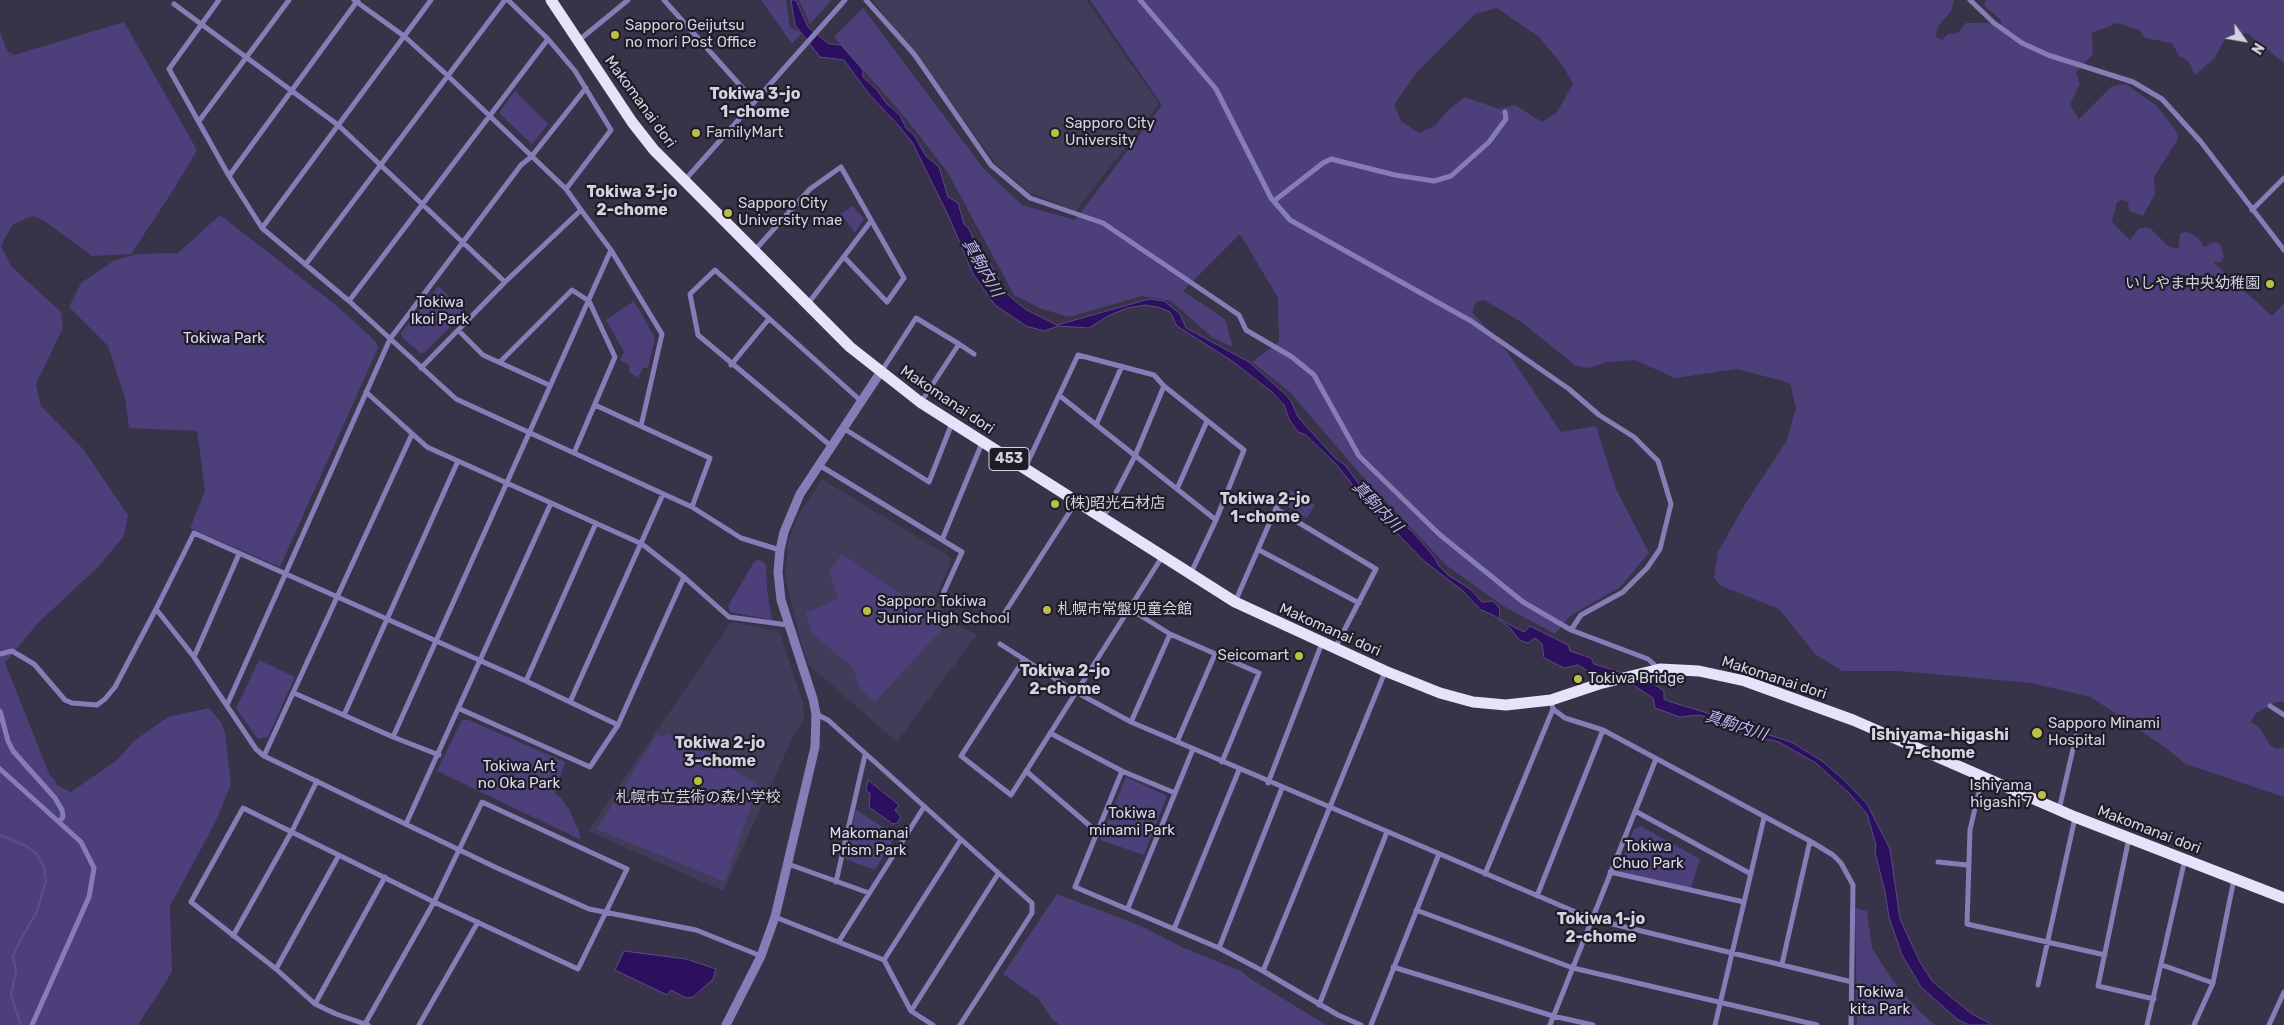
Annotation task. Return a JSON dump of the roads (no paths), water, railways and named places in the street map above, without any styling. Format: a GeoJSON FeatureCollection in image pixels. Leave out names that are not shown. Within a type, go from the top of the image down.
{"type":"FeatureCollection","features":[{"type":"Feature","properties":{"kind":"highway","name":"Makomanai dori"},"geometry":{"type":"LineString","coordinates":[[551,0],[632,122],[683,182],[807,305],[880,373],[952,423],[1235,602],[1385,671],[1440,693],[1473,702],[1506,705],[1552,705],[1599,684],[1655,670],[1699,671],[1746,681],[1875,729],[1982,778],[2075,817],[2284,898]]}},
{"type":"Feature","properties":{"kind":"street"},"geometry":{"type":"LineString","coordinates":[[219,0],[169,69],[229,176],[262,228],[349,301],[456,399],[692,507],[741,538],[780,550]]}},
{"type":"Feature","properties":{"kind":"street"},"geometry":{"type":"LineString","coordinates":[[199,121],[289,0]]}},
{"type":"Feature","properties":{"kind":"street"},"geometry":{"type":"LineString","coordinates":[[262,228],[431,0]]}},
{"type":"Feature","properties":{"kind":"street"},"geometry":{"type":"LineString","coordinates":[[306,264],[507,0],[548,39],[575,71],[611,130],[566,189]]}},
{"type":"Feature","properties":{"kind":"street"},"geometry":{"type":"LineString","coordinates":[[578,41],[628,0]]}},
{"type":"Feature","properties":{"kind":"street"},"geometry":{"type":"LineString","coordinates":[[664,0],[754,101]]}},
{"type":"Feature","properties":{"kind":"street"},"geometry":{"type":"LineString","coordinates":[[866,0],[914,54],[991,165],[1030,198],[1103,223],[1238,315],[1246,330],[1292,357],[1314,375],[1359,456],[1439,534],[1522,602],[1571,630],[1648,659],[1655,670]]}},
{"type":"Feature","properties":{"kind":"street"},"geometry":{"type":"LineString","coordinates":[[1140,0],[1216,89],[1274,201],[1290,220],[1471,322],[1568,390],[1600,416],[1634,436],[1658,461],[1671,504],[1660,549],[1647,568],[1623,592],[1581,614],[1571,630]]}},
{"type":"Feature","properties":{"kind":"street"},"geometry":{"type":"LineString","coordinates":[[1970,0],[1994,23],[2022,43],[2048,55],[2133,82],[2162,99],[2201,142],[2284,250]]}},
{"type":"Feature","properties":{"kind":"street"},"geometry":{"type":"LineString","coordinates":[[229,176],[356,1],[404,36],[566,189],[612,250],[662,334],[641,426]]}},
{"type":"Feature","properties":{"kind":"street"},"geometry":{"type":"LineString","coordinates":[[683,182],[843,1]]}},
{"type":"Feature","properties":{"kind":"street"},"geometry":{"type":"LineString","coordinates":[[174,4],[338,125],[464,241],[505,282]]}},
{"type":"Feature","properties":{"kind":"street"},"geometry":{"type":"LineString","coordinates":[[349,301],[548,39]]}},
{"type":"Feature","properties":{"kind":"street"},"geometry":{"type":"LineString","coordinates":[[227,705],[390,338],[520,165],[531,157],[586,88]]}},
{"type":"Feature","properties":{"kind":"street"},"geometry":{"type":"LineString","coordinates":[[1274,201],[1322,163],[1331,159],[1395,175],[1434,181],[1451,176],[1488,142],[1506,118],[1506,112]]}},
{"type":"Feature","properties":{"kind":"street"},"geometry":{"type":"LineString","coordinates":[[754,252],[810,189],[841,167],[904,278],[886,302],[844,257]]}},
{"type":"Feature","properties":{"kind":"street"},"geometry":{"type":"LineString","coordinates":[[2252,210],[2284,178]]}},
{"type":"Feature","properties":{"kind":"street"},"geometry":{"type":"LineString","coordinates":[[421,368],[505,282],[581,210]]}},
{"type":"Feature","properties":{"kind":"street"},"geometry":{"type":"LineString","coordinates":[[807,305],[871,221]]}},
{"type":"Feature","properties":{"kind":"street"},"geometry":{"type":"LineString","coordinates":[[393,737],[549,385],[612,250]]}},
{"type":"Feature","properties":{"kind":"street"},"geometry":{"type":"LineString","coordinates":[[831,446],[731,365],[698,334],[690,294],[715,270],[768,320],[861,401]]}},
{"type":"Feature","properties":{"kind":"street"},"geometry":{"type":"LineString","coordinates":[[500,362],[572,290],[589,301],[615,357],[574,452]]}},
{"type":"Feature","properties":{"kind":"street"},"geometry":{"type":"LineString","coordinates":[[726,1025],[761,956],[775,917],[814,747],[816,714],[807,675],[788,625],[781,600],[778,572],[780,550],[792,512],[831,446],[916,318],[974,354]]}},
{"type":"Feature","properties":{"kind":"street"},"geometry":{"type":"LineString","coordinates":[[731,365],[768,320]]}},
{"type":"Feature","properties":{"kind":"street"},"geometry":{"type":"LineString","coordinates":[[458,330],[483,355],[549,385]]}},
{"type":"Feature","properties":{"kind":"street"},"geometry":{"type":"LineString","coordinates":[[920,402],[959,344]]}},
{"type":"Feature","properties":{"kind":"street"},"geometry":{"type":"LineString","coordinates":[[1024,469],[1078,355],[1154,375],[1164,386],[1244,450],[1216,520],[1190,575]]}},
{"type":"Feature","properties":{"kind":"street"},"geometry":{"type":"LineString","coordinates":[[1096,425],[1122,366]]}},
{"type":"Feature","properties":{"kind":"street"},"geometry":{"type":"LineString","coordinates":[[1102,519],[1135,456],[1164,386]]}},
{"type":"Feature","properties":{"kind":"street"},"geometry":{"type":"LineString","coordinates":[[366,392],[427,447],[642,544],[684,577],[729,618],[788,625]]}},
{"type":"Feature","properties":{"kind":"street"},"geometry":{"type":"LineString","coordinates":[[1060,396],[1216,520]]}},
{"type":"Feature","properties":{"kind":"street"},"geometry":{"type":"LineString","coordinates":[[594,404],[710,458],[692,507]]}},
{"type":"Feature","properties":{"kind":"street"},"geometry":{"type":"LineString","coordinates":[[1177,489],[1206,421]]}},
{"type":"Feature","properties":{"kind":"street"},"geometry":{"type":"LineString","coordinates":[[843,428],[929,482],[952,423]]}},
{"type":"Feature","properties":{"kind":"street"},"geometry":{"type":"LineString","coordinates":[[264,756],[412,434]]}},
{"type":"Feature","properties":{"kind":"street"},"geometry":{"type":"LineString","coordinates":[[942,540],[982,442]]}},
{"type":"Feature","properties":{"kind":"street"},"geometry":{"type":"LineString","coordinates":[[344,715],[458,461]]}},
{"type":"Feature","properties":{"kind":"street"},"geometry":{"type":"LineString","coordinates":[[819,465],[962,552],[942,596]]}},
{"type":"Feature","properties":{"kind":"street"},"geometry":{"type":"LineString","coordinates":[[570,702],[663,494]]}},
{"type":"Feature","properties":{"kind":"street"},"geometry":{"type":"LineString","coordinates":[[1235,602],[1280,499]]}},
{"type":"Feature","properties":{"kind":"street"},"geometry":{"type":"LineString","coordinates":[[1000,620],[1076,502]]}},
{"type":"Feature","properties":{"kind":"street"},"geometry":{"type":"LineString","coordinates":[[406,824],[460,709],[551,503]]}},
{"type":"Feature","properties":{"kind":"street"},"geometry":{"type":"LineString","coordinates":[[1276,509],[1376,569],[1335,648]]}},
{"type":"Feature","properties":{"kind":"street"},"geometry":{"type":"LineString","coordinates":[[526,681],[596,523]]}},
{"type":"Feature","properties":{"kind":"street"},"geometry":{"type":"LineString","coordinates":[[0,654],[12,650],[34,664],[65,700],[72,703],[97,705],[105,700],[115,687],[194,533],[526,681],[618,725]]}},
{"type":"Feature","properties":{"kind":"street"},"geometry":{"type":"LineString","coordinates":[[1259,550],[1359,603]]}},
{"type":"Feature","properties":{"kind":"street"},"geometry":{"type":"LineString","coordinates":[[194,657],[239,554]]}},
{"type":"Feature","properties":{"kind":"street"},"geometry":{"type":"LineString","coordinates":[[1024,659],[961,756],[1011,795],[1162,557]]}},
{"type":"Feature","properties":{"kind":"street"},"geometry":{"type":"LineString","coordinates":[[460,709],[590,767],[618,725],[684,577]]}},
{"type":"Feature","properties":{"kind":"street"},"geometry":{"type":"LineString","coordinates":[[156,609],[194,657],[256,750],[264,756],[459,850],[604,914],[696,930],[761,956]]}},
{"type":"Feature","properties":{"kind":"street"},"geometry":{"type":"LineString","coordinates":[[1130,609],[1170,634],[1259,673],[1222,762]]}},
{"type":"Feature","properties":{"kind":"street"},"geometry":{"type":"LineString","coordinates":[[1130,722],[1170,634]]}},
{"type":"Feature","properties":{"kind":"street"},"geometry":{"type":"LineString","coordinates":[[1268,783],[1322,643]]}},
{"type":"Feature","properties":{"kind":"street"},"geometry":{"type":"LineString","coordinates":[[1000,644],[1076,692],[1130,722],[1268,783],[1592,919],[1852,982]]}},
{"type":"Feature","properties":{"kind":"street"},"geometry":{"type":"LineString","coordinates":[[1178,742],[1215,654]]}},
{"type":"Feature","properties":{"kind":"street"},"geometry":{"type":"LineString","coordinates":[[1264,971],[1385,671]]}},
{"type":"Feature","properties":{"kind":"street"},"geometry":{"type":"LineString","coordinates":[[294,693],[393,737],[439,754]]}},
{"type":"Feature","properties":{"kind":"street"},"geometry":{"type":"LineString","coordinates":[[1485,874],[1552,705],[1564,718],[1603,730],[1810,841],[1833,855],[1841,863],[1853,885],[1851,1025]]}},
{"type":"Feature","properties":{"kind":"street"},"geometry":{"type":"LineString","coordinates":[[2270,706],[2284,714]]}},
{"type":"Feature","properties":{"kind":"street"},"geometry":{"type":"LineString","coordinates":[[0,711],[13,752],[55,798],[62,810],[63,817],[59,822]]}},
{"type":"Feature","properties":{"kind":"street"},"geometry":{"type":"LineString","coordinates":[[816,714],[828,720],[1032,903],[1032,912],[960,1025]]}},
{"type":"Feature","properties":{"kind":"street"},"geometry":{"type":"LineString","coordinates":[[1537,896],[1603,730]]}},
{"type":"Feature","properties":{"kind":"street"},"geometry":{"type":"LineString","coordinates":[[1050,733],[1122,771],[1175,793]]}},
{"type":"Feature","properties":{"kind":"street"},"geometry":{"type":"LineString","coordinates":[[2059,810],[2076,736]]}},
{"type":"Feature","properties":{"kind":"street"},"geometry":{"type":"LineString","coordinates":[[1128,908],[1193,749]]}},
{"type":"Feature","properties":{"kind":"street"},"geometry":{"type":"LineString","coordinates":[[836,882],[865,755]]}},
{"type":"Feature","properties":{"kind":"street"},"geometry":{"type":"LineString","coordinates":[[1550,1025],[1656,759]]}},
{"type":"Feature","properties":{"kind":"street"},"geometry":{"type":"LineString","coordinates":[[0,769],[81,842],[91,857],[94,868],[89,897],[32,1025]]}},
{"type":"Feature","properties":{"kind":"street"},"geometry":{"type":"LineString","coordinates":[[1174,929],[1239,770]]}},
{"type":"Feature","properties":{"kind":"street"},"geometry":{"type":"LineString","coordinates":[[1026,771],[1097,832]]}},
{"type":"Feature","properties":{"kind":"street"},"geometry":{"type":"LineString","coordinates":[[1122,771],[1075,887],[1219,948],[1264,971],[1320,1005],[1361,1025]]}},
{"type":"Feature","properties":{"kind":"street"},"geometry":{"type":"LineString","coordinates":[[1982,778],[1970,830],[1967,865],[1967,924],[2105,955]]}},
{"type":"Feature","properties":{"kind":"street"},"geometry":{"type":"LineString","coordinates":[[232,936],[292,831],[317,780]]}},
{"type":"Feature","properties":{"kind":"street"},"geometry":{"type":"LineString","coordinates":[[1219,948],[1282,788]]}},
{"type":"Feature","properties":{"kind":"street"},"geometry":{"type":"LineString","coordinates":[[339,855],[243,808],[191,902],[276,969],[315,1004],[366,1025],[434,902],[482,802],[627,869],[578,969],[434,902],[339,855]]}},
{"type":"Feature","properties":{"kind":"street"},"geometry":{"type":"LineString","coordinates":[[839,941],[924,807]]}},
{"type":"Feature","properties":{"kind":"street"},"geometry":{"type":"LineString","coordinates":[[1635,811],[1751,874]]}},
{"type":"Feature","properties":{"kind":"street"},"geometry":{"type":"LineString","coordinates":[[2038,985],[2075,817]]}},
{"type":"Feature","properties":{"kind":"street"},"geometry":{"type":"LineString","coordinates":[[1715,1025],[1764,818]]}},
{"type":"Feature","properties":{"kind":"street"},"geometry":{"type":"LineString","coordinates":[[1320,1005],[1387,832]]}},
{"type":"Feature","properties":{"kind":"street"},"geometry":{"type":"LineString","coordinates":[[2129,838],[2098,986],[2154,999]]}},
{"type":"Feature","properties":{"kind":"street"},"geometry":{"type":"LineString","coordinates":[[884,960],[960,840]]}},
{"type":"Feature","properties":{"kind":"street"},"geometry":{"type":"LineString","coordinates":[[1782,964],[1810,841]]}},
{"type":"Feature","properties":{"kind":"street"},"geometry":{"type":"LineString","coordinates":[[1371,1025],[1439,854]]}},
{"type":"Feature","properties":{"kind":"street"},"geometry":{"type":"LineString","coordinates":[[276,969],[339,855]]}},
{"type":"Feature","properties":{"kind":"street"},"geometry":{"type":"LineString","coordinates":[[2147,1025],[2185,859]]}},
{"type":"Feature","properties":{"kind":"street"},"geometry":{"type":"LineString","coordinates":[[1938,862],[1967,865]]}},
{"type":"Feature","properties":{"kind":"street"},"geometry":{"type":"LineString","coordinates":[[788,864],[870,893]]}},
{"type":"Feature","properties":{"kind":"street"},"geometry":{"type":"LineString","coordinates":[[1610,872],[1744,902]]}},
{"type":"Feature","properties":{"kind":"street"},"geometry":{"type":"LineString","coordinates":[[911,1011],[998,874]]}},
{"type":"Feature","properties":{"kind":"street"},"geometry":{"type":"LineString","coordinates":[[315,1004],[385,877]]}},
{"type":"Feature","properties":{"kind":"street"},"geometry":{"type":"LineString","coordinates":[[2194,1025],[2213,983],[2234,878]]}},
{"type":"Feature","properties":{"kind":"street"},"geometry":{"type":"LineString","coordinates":[[1416,910],[1573,968],[1817,1025]]}},
{"type":"Feature","properties":{"kind":"street"},"geometry":{"type":"LineString","coordinates":[[775,917],[884,960],[911,1011],[933,1025]]}},
{"type":"Feature","properties":{"kind":"street"},"geometry":{"type":"LineString","coordinates":[[420,1025],[478,922]]}},
{"type":"Feature","properties":{"kind":"street"},"geometry":{"type":"LineString","coordinates":[[2162,965],[2213,983]]}},
{"type":"Feature","properties":{"kind":"street"},"geometry":{"type":"LineString","coordinates":[[1393,967],[1554,1016],[1593,1025]]}},
{"type":"Feature","properties":{"kind":"street"},"geometry":{"type":"LineString","coordinates":[[2269,1025],[2284,992]]}},
{"type":"Feature","properties":{"kind":"water","name":"真駒内川"},"geometry":{"type":"Polygon","coordinates":[[[791,0],[796,0],[808,27],[829,44],[841,45],[863,70],[863,77],[876,89],[887,104],[900,115],[906,128],[914,135],[926,156],[939,167],[948,197],[958,203],[964,224],[969,229],[977,248],[989,262],[1007,294],[1025,309],[1057,325],[1149,299],[1164,301],[1180,314],[1186,328],[1249,362],[1285,394],[1291,401],[1298,417],[1335,458],[1345,465],[1359,484],[1399,522],[1412,531],[1448,575],[1470,589],[1482,602],[1493,601],[1500,609],[1499,618],[1506,623],[1524,632],[1530,626],[1568,645],[1570,651],[1591,658],[1594,664],[1651,682],[1664,691],[1664,699],[1714,715],[1718,713],[1729,717],[1766,734],[1791,742],[1822,761],[1867,804],[1890,849],[1900,919],[1920,962],[1932,981],[1972,1014],[1993,1025],[1969,1025],[1957,1019],[1921,987],[1902,955],[1889,917],[1875,852],[1876,845],[1867,814],[1850,794],[1816,763],[1779,742],[1758,737],[1714,719],[1699,715],[1680,717],[1655,708],[1653,698],[1635,686],[1588,671],[1578,665],[1564,668],[1544,658],[1542,644],[1535,638],[1528,643],[1519,640],[1511,629],[1495,616],[1481,610],[1463,591],[1424,561],[1362,497],[1337,465],[1306,435],[1298,432],[1289,419],[1284,405],[1272,392],[1232,361],[1177,326],[1170,312],[1158,307],[1145,305],[1127,308],[1108,316],[1089,328],[1058,326],[1044,331],[1026,326],[995,305],[973,274],[949,217],[912,142],[869,94],[844,60],[820,57],[795,25],[791,0]]]}},
{"type":"Feature","properties":{"kind":"water"},"geometry":{"type":"Polygon","coordinates":[[[868,780],[899,805],[895,810],[901,817],[897,823],[893,824],[869,807],[870,793],[866,791],[868,780]]]}},
{"type":"Feature","properties":{"kind":"water"},"geometry":{"type":"Polygon","coordinates":[[[624,951],[686,959],[716,969],[713,979],[693,997],[686,998],[671,990],[667,995],[615,970],[624,951]]]}},
{"type":"Feature","properties":{"kind":"waterway"},"geometry":{"type":"LineString","coordinates":[[0,835],[26,846],[37,854],[44,868],[46,881],[37,911],[13,956],[16,972],[11,995],[21,1025]]}},
{"type":"Feature","properties":{"kind":"place","name":"Sapporo Geijutsu no mori Post Office"},"geometry":{"type":"Point","coordinates":[615,35]}},
{"type":"Feature","properties":{"kind":"place","name":"FamilyMart"},"geometry":{"type":"Point","coordinates":[696,133]}},
{"type":"Feature","properties":{"kind":"place","name":"Sapporo City University"},"geometry":{"type":"Point","coordinates":[1055,133]}},
{"type":"Feature","properties":{"kind":"place","name":"Sapporo City University mae"},"geometry":{"type":"Point","coordinates":[728,213]}},
{"type":"Feature","properties":{"kind":"place","name":"いしやま中央幼稚園"},"geometry":{"type":"Point","coordinates":[2270,284]}},
{"type":"Feature","properties":{"kind":"place","name":"(株)昭光石材店"},"geometry":{"type":"Point","coordinates":[1055,504]}},
{"type":"Feature","properties":{"kind":"place","name":"札幌市常盤児童会館"},"geometry":{"type":"Point","coordinates":[1047,610]}},
{"type":"Feature","properties":{"kind":"place","name":"Sapporo Tokiwa Junior High School"},"geometry":{"type":"Point","coordinates":[867,611]}},
{"type":"Feature","properties":{"kind":"place","name":"Seicomart"},"geometry":{"type":"Point","coordinates":[1299,656]}},
{"type":"Feature","properties":{"kind":"place","name":"Tokiwa Bridge"},"geometry":{"type":"Point","coordinates":[1578,679]}},
{"type":"Feature","properties":{"kind":"place","name":"Sapporo Minami Hospital"},"geometry":{"type":"Point","coordinates":[2037,733]}},
{"type":"Feature","properties":{"kind":"place","name":"札幌市立芸術の森小学校"},"geometry":{"type":"Point","coordinates":[698,781]}},
{"type":"Feature","properties":{"kind":"place","name":"Ishiyama higashi 7"},"geometry":{"type":"Point","coordinates":[2042,795]}},
{"type":"Feature","properties":{"kind":"district","name":"Tokiwa 3-jo 1-chome"},"geometry":{"type":"Point","coordinates":[755,103]}},
{"type":"Feature","properties":{"kind":"district","name":"Tokiwa 3-jo 2-chome"},"geometry":{"type":"Point","coordinates":[632,201]}},
{"type":"Feature","properties":{"kind":"district","name":"Tokiwa 2-jo 1-chome"},"geometry":{"type":"Point","coordinates":[1265,508]}},
{"type":"Feature","properties":{"kind":"district","name":"Tokiwa 2-jo 2-chome"},"geometry":{"type":"Point","coordinates":[1065,680]}},
{"type":"Feature","properties":{"kind":"district","name":"Ishiyama-higashi 7-chome"},"geometry":{"type":"Point","coordinates":[1940,744]}},
{"type":"Feature","properties":{"kind":"district","name":"Tokiwa 2-jo 3-chome"},"geometry":{"type":"Point","coordinates":[720,752]}},
{"type":"Feature","properties":{"kind":"district","name":"Tokiwa 1-jo 2-chome"},"geometry":{"type":"Point","coordinates":[1601,928]}},
{"type":"Feature","properties":{"kind":"park label","name":"Tokiwa Ikoi Park"},"geometry":{"type":"Point","coordinates":[440,312]}},
{"type":"Feature","properties":{"kind":"park label","name":"Tokiwa Park"},"geometry":{"type":"Point","coordinates":[224,339]}},
{"type":"Feature","properties":{"kind":"park label","name":"Tokiwa Art no Oka Park"},"geometry":{"type":"Point","coordinates":[519,776]}},
{"type":"Feature","properties":{"kind":"park label","name":"Tokiwa minami Park"},"geometry":{"type":"Point","coordinates":[1132,822]}},
{"type":"Feature","properties":{"kind":"park label","name":"Makomanai Prism Park"},"geometry":{"type":"Point","coordinates":[869,842]}},
{"type":"Feature","properties":{"kind":"park label","name":"Tokiwa Chuo Park"},"geometry":{"type":"Point","coordinates":[1648,856]}},
{"type":"Feature","properties":{"kind":"park label","name":"Tokiwa kita Park"},"geometry":{"type":"Point","coordinates":[1880,1002]}}]}
